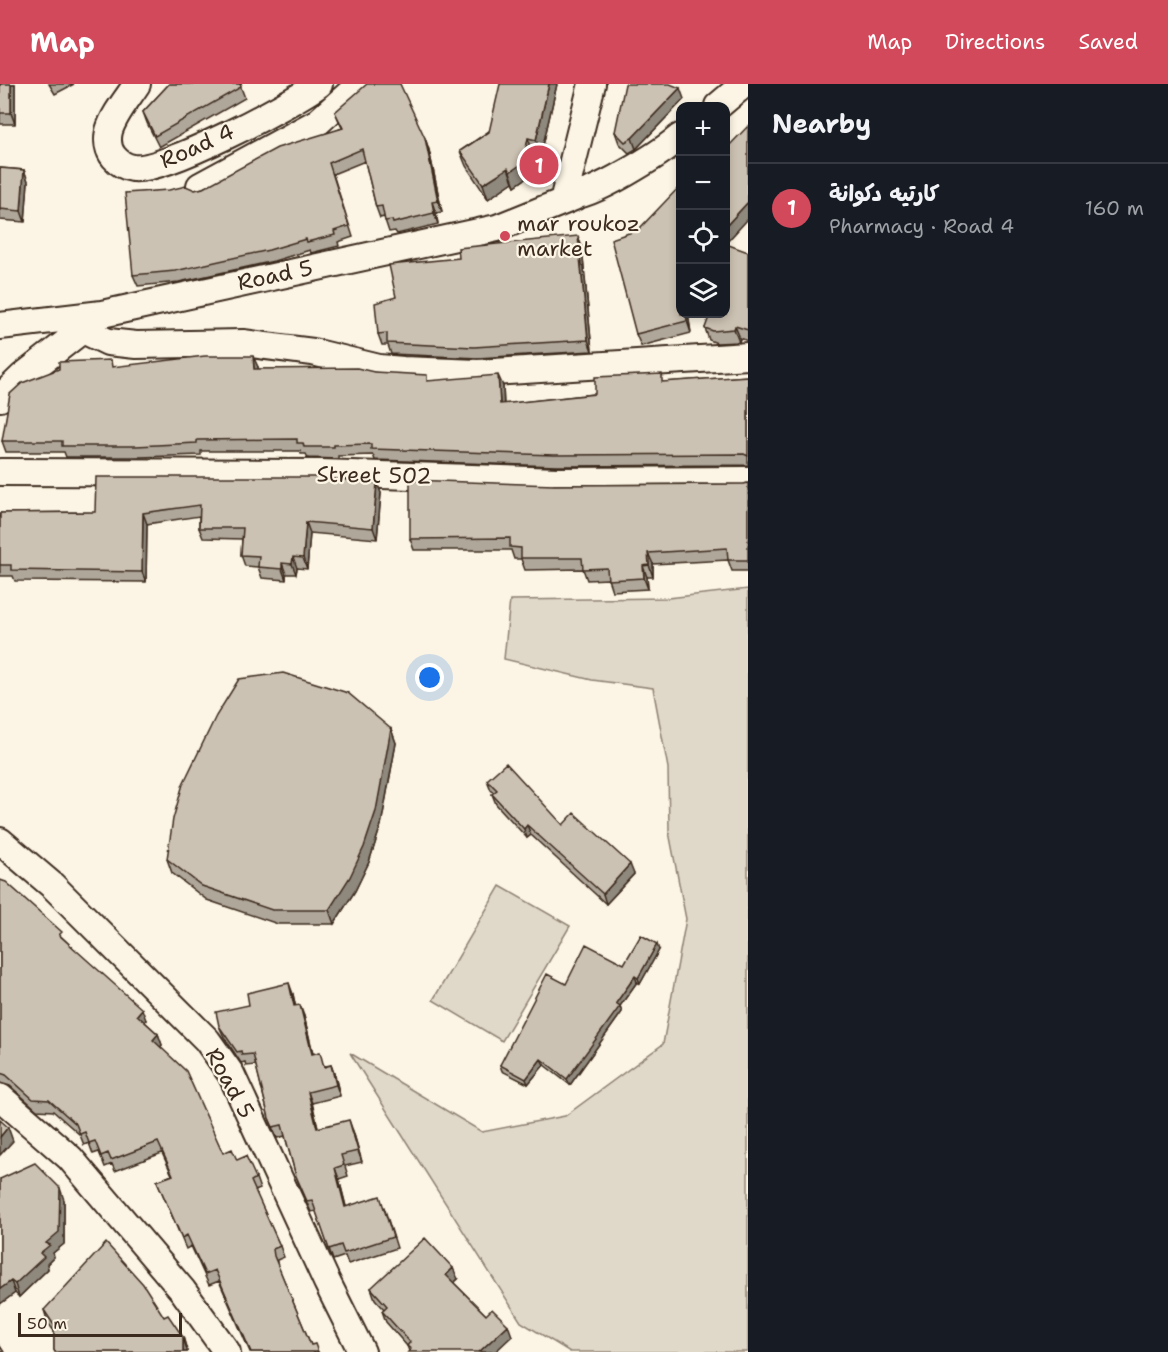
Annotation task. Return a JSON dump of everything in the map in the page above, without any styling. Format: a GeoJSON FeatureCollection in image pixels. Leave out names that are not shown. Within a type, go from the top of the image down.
{"type":"FeatureCollection","features":[{"type":"Feature","properties":{"kind":"street","name":"Road 4"},"geometry":{"type":"LineString","coordinates":[[137,84],[109,132],[108,146],[111,154],[120,164],[134,168],[157,165],[216,139],[319,84]]}},
{"type":"Feature","properties":{"kind":"street"},"geometry":{"type":"LineString","coordinates":[[200,186],[318,122],[360,84]]}},
{"type":"Feature","properties":{"kind":"street"},"geometry":{"type":"LineString","coordinates":[[592,84],[565,193],[574,197],[615,178],[676,141]]}},
{"type":"Feature","properties":{"kind":"street"},"geometry":{"type":"LineString","coordinates":[[723,102],[744,84]]}},
{"type":"Feature","properties":{"kind":"street","name":"Road 5"},"geometry":{"type":"LineString","coordinates":[[0,398],[23,376],[93,322],[498,228],[574,197]]}},
{"type":"Feature","properties":{"kind":"street"},"geometry":{"type":"LineString","coordinates":[[0,326],[93,322],[117,343],[136,345],[243,343],[313,352],[379,368],[403,370],[478,373],[748,356]]}},
{"type":"Feature","properties":{"kind":"street","name":"Street 502"},"geometry":{"type":"LineString","coordinates":[[0,472],[321,473],[558,481],[748,480]]}},
{"type":"Feature","properties":{"kind":"street","name":"Road 5"},"geometry":{"type":"LineString","coordinates":[[0,842],[53,886],[207,1041],[225,1066],[362,1352]]}},
{"type":"Feature","properties":{"kind":"street"},"geometry":{"type":"LineString","coordinates":[[0,1097],[70,1158],[183,1292],[227,1352]]}},
{"type":"Feature","properties":{"kind":"shaded area"},"geometry":{"type":"Polygon","coordinates":[[[748,589],[748,1352],[570,1352],[521,1322],[350,1053],[482,1132],[565,1116],[663,1044],[686,919],[669,832],[668,768],[653,688],[592,680],[504,659],[510,600],[668,598],[748,589]]]}},
{"type":"Feature","properties":{"kind":"shaded area"},"geometry":{"type":"Polygon","coordinates":[[[500,886],[570,926],[502,1041],[433,1000],[500,886]]]}},
{"type":"Feature","properties":{"kind":"building"},"geometry":{"type":"Polygon","coordinates":[[[0,84],[11,84],[11,113],[0,113],[0,84]]]}},
{"type":"Feature","properties":{"kind":"building"},"geometry":{"type":"Polygon","coordinates":[[[169,84],[240,84],[241,87],[155,136],[143,112],[169,84]]]}},
{"type":"Feature","properties":{"kind":"building"},"geometry":{"type":"Polygon","coordinates":[[[367,84],[400,84],[425,138],[438,201],[432,202],[434,213],[393,223],[392,220],[385,221],[382,206],[376,207],[362,149],[329,163],[349,226],[334,231],[335,235],[307,242],[306,239],[269,250],[175,271],[133,275],[125,193],[169,190],[186,186],[195,190],[203,188],[277,148],[343,128],[335,112],[367,84]]]}},
{"type":"Feature","properties":{"kind":"building"},"geometry":{"type":"Polygon","coordinates":[[[500,84],[549,84],[536,140],[528,138],[523,163],[510,172],[508,168],[483,184],[460,151],[489,132],[500,84]]]}},
{"type":"Feature","properties":{"kind":"building"},"geometry":{"type":"Polygon","coordinates":[[[625,84],[670,84],[680,88],[632,138],[625,142],[615,132],[625,84]]]}},
{"type":"Feature","properties":{"kind":"building"},"geometry":{"type":"Polygon","coordinates":[[[748,126],[748,202],[730,222],[730,156],[730,145],[748,126]]]}},
{"type":"Feature","properties":{"kind":"building"},"geometry":{"type":"Polygon","coordinates":[[[0,168],[24,170],[21,211],[0,209],[0,168]]]}},
{"type":"Feature","properties":{"kind":"building"},"geometry":{"type":"Polygon","coordinates":[[[676,190],[676,318],[687,318],[687,321],[636,334],[611,239],[638,230],[676,190]]]}},
{"type":"Feature","properties":{"kind":"building"},"geometry":{"type":"Polygon","coordinates":[[[578,236],[588,340],[474,347],[387,343],[387,333],[378,334],[375,303],[396,297],[389,265],[459,258],[458,248],[578,236]]]}},
{"type":"Feature","properties":{"kind":"building"},"geometry":{"type":"Polygon","coordinates":[[[730,245],[748,252],[748,330],[735,326],[734,329],[713,331],[705,328],[709,318],[730,318],[730,245]]]}},
{"type":"Feature","properties":{"kind":"building"},"geometry":{"type":"Polygon","coordinates":[[[205,356],[253,356],[254,369],[357,368],[374,372],[427,375],[427,381],[498,375],[500,404],[595,394],[595,377],[662,374],[662,382],[748,376],[748,456],[744,454],[554,455],[371,449],[371,444],[304,447],[303,443],[297,443],[297,439],[197,440],[197,443],[136,446],[62,446],[62,441],[2,441],[10,394],[22,383],[59,369],[59,362],[111,360],[112,367],[205,356]]]}},
{"type":"Feature","properties":{"kind":"building"},"geometry":{"type":"Polygon","coordinates":[[[96,477],[317,477],[377,483],[373,528],[306,522],[303,558],[293,557],[292,564],[282,563],[282,569],[258,567],[259,556],[241,555],[243,528],[199,528],[200,505],[143,513],[142,572],[11,570],[11,565],[0,565],[0,513],[95,512],[96,477]]]}},
{"type":"Feature","properties":{"kind":"building"},"geometry":{"type":"Polygon","coordinates":[[[410,480],[554,485],[748,483],[748,560],[728,560],[727,548],[648,553],[649,565],[643,566],[644,578],[608,580],[607,568],[583,569],[582,558],[521,558],[521,548],[510,547],[510,538],[410,539],[410,480]]]}},
{"type":"Feature","properties":{"kind":"building"},"geometry":{"type":"Polygon","coordinates":[[[283,673],[348,693],[391,729],[376,811],[364,847],[350,877],[329,910],[272,910],[202,886],[167,859],[173,819],[183,784],[216,716],[239,679],[283,673]]]}},
{"type":"Feature","properties":{"kind":"building"},"geometry":{"type":"Polygon","coordinates":[[[506,763],[563,825],[574,813],[630,864],[603,894],[527,825],[524,829],[492,794],[497,790],[487,780],[506,763]]]}},
{"type":"Feature","properties":{"kind":"building"},"geometry":{"type":"Polygon","coordinates":[[[0,880],[6,882],[62,932],[59,935],[142,1009],[137,1015],[158,1034],[153,1040],[186,1071],[223,1153],[232,1149],[237,1160],[246,1156],[256,1178],[251,1181],[280,1246],[273,1249],[274,1256],[311,1345],[315,1344],[318,1352],[251,1352],[215,1270],[205,1274],[187,1235],[182,1238],[157,1181],[173,1175],[158,1142],[111,1160],[108,1153],[101,1156],[95,1141],[89,1143],[85,1132],[80,1134],[76,1124],[49,1100],[33,1099],[6,1075],[0,1073],[0,880]]]}},
{"type":"Feature","properties":{"kind":"building"},"geometry":{"type":"Polygon","coordinates":[[[641,935],[657,944],[638,978],[635,976],[616,1003],[620,1006],[567,1079],[541,1059],[526,1079],[500,1065],[547,974],[566,984],[586,944],[624,964],[641,935]]]}},
{"type":"Feature","properties":{"kind":"building"},"geometry":{"type":"Polygon","coordinates":[[[289,983],[294,1006],[300,1005],[312,1054],[320,1052],[324,1067],[331,1065],[336,1085],[308,1092],[317,1128],[349,1120],[358,1151],[341,1155],[344,1165],[335,1168],[345,1207],[380,1196],[393,1237],[344,1253],[341,1245],[329,1249],[312,1200],[307,1201],[296,1176],[282,1125],[273,1127],[253,1054],[242,1055],[241,1051],[237,1052],[219,1026],[216,1012],[249,1005],[247,993],[289,983]]]}},
{"type":"Feature","properties":{"kind":"building"},"geometry":{"type":"Polygon","coordinates":[[[0,1120],[8,1127],[0,1137],[0,1120]]]}},
{"type":"Feature","properties":{"kind":"building"},"geometry":{"type":"Polygon","coordinates":[[[35,1163],[60,1188],[59,1232],[46,1243],[50,1245],[40,1253],[44,1257],[15,1284],[11,1281],[0,1289],[0,1179],[35,1163]]]}},
{"type":"Feature","properties":{"kind":"building"},"geometry":{"type":"Polygon","coordinates":[[[425,1238],[453,1268],[446,1275],[486,1315],[492,1309],[508,1325],[479,1352],[408,1352],[411,1349],[407,1346],[410,1342],[382,1311],[387,1306],[371,1288],[425,1238]]]}},
{"type":"Feature","properties":{"kind":"building"},"geometry":{"type":"Polygon","coordinates":[[[106,1243],[143,1284],[164,1317],[168,1315],[183,1337],[183,1352],[55,1352],[54,1325],[44,1310],[106,1243]]]}},
{"type":"Feature","properties":{"kind":"place","name":"كارتيه دكوانة"},"geometry":{"type":"Point","coordinates":[539,165]}},
{"type":"Feature","properties":{"kind":"place","name":"mar roukoz market"},"geometry":{"type":"Point","coordinates":[505,236]}}]}
